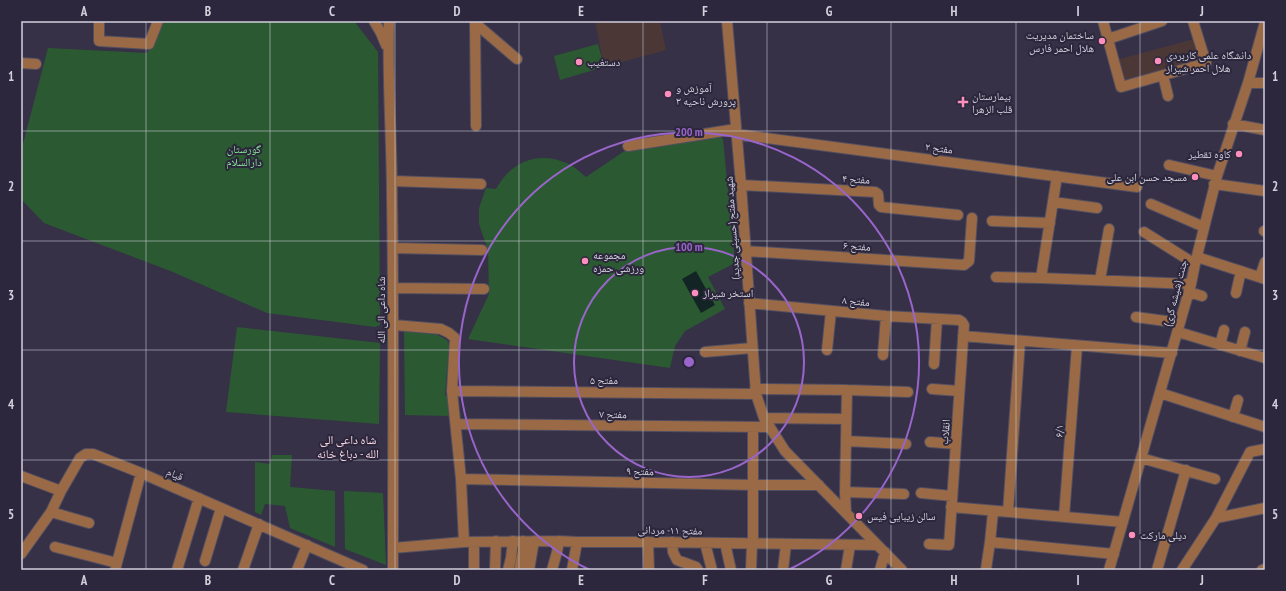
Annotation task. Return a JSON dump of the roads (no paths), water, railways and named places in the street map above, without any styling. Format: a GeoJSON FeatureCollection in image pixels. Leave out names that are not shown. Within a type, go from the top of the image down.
{"type":"FeatureCollection","features":[{"type":"Feature","properties":{"kind":"street"},"geometry":{"type":"LineString","coordinates":[[99,21],[98,41],[149,44],[158,21]]}},
{"type":"Feature","properties":{"kind":"street"},"geometry":{"type":"LineString","coordinates":[[374,21],[388,50]]}},
{"type":"Feature","properties":{"kind":"street","name":"شاه داعی الی الله"},"geometry":{"type":"LineString","coordinates":[[389,21],[388,50],[394,325],[393,570]]}},
{"type":"Feature","properties":{"kind":"street","name":"شهید مفتح (حسینی جدید)"},"geometry":{"type":"LineString","coordinates":[[727,21],[741,185],[755,391],[764,418],[785,450],[902,570]]}},
{"type":"Feature","properties":{"kind":"street"},"geometry":{"type":"LineString","coordinates":[[1102,21],[1121,87],[1206,63],[1193,21]]}},
{"type":"Feature","properties":{"kind":"street"},"geometry":{"type":"LineString","coordinates":[[1108,39],[1147,23],[1162,21]]}},
{"type":"Feature","properties":{"kind":"street"},"geometry":{"type":"LineString","coordinates":[[475,22],[517,59]]}},
{"type":"Feature","properties":{"kind":"street"},"geometry":{"type":"LineString","coordinates":[[475,22],[476,126]]}},
{"type":"Feature","properties":{"kind":"street","name":"جنت (شیشه گری)"},"geometry":{"type":"LineString","coordinates":[[1109,570],[1190,288],[1216,180],[1233,124],[1248,82],[1265,23]]}},
{"type":"Feature","properties":{"kind":"street"},"geometry":{"type":"LineString","coordinates":[[21,62],[36,64]]}},
{"type":"Feature","properties":{"kind":"street"},"geometry":{"type":"LineString","coordinates":[[1163,75],[1168,96]]}},
{"type":"Feature","properties":{"kind":"street"},"geometry":{"type":"LineString","coordinates":[[1248,82],[1265,83]]}},
{"type":"Feature","properties":{"kind":"street"},"geometry":{"type":"LineString","coordinates":[[1233,124],[1265,130]]}},
{"type":"Feature","properties":{"kind":"street","name":"مفتح ۲"},"geometry":{"type":"LineString","coordinates":[[628,146],[736,132],[1137,187]]}},
{"type":"Feature","properties":{"kind":"street"},"geometry":{"type":"LineString","coordinates":[[1169,165],[1216,180],[1265,191]]}},
{"type":"Feature","properties":{"kind":"street"},"geometry":{"type":"LineString","coordinates":[[1041,278],[1057,176]]}},
{"type":"Feature","properties":{"kind":"street"},"geometry":{"type":"LineString","coordinates":[[392,181],[481,184]]}},
{"type":"Feature","properties":{"kind":"street","name":"مفتح ۴"},"geometry":{"type":"LineString","coordinates":[[741,185],[875,192],[878,194],[880,207],[958,215]]}},
{"type":"Feature","properties":{"kind":"street"},"geometry":{"type":"LineString","coordinates":[[1053,202],[1098,208]]}},
{"type":"Feature","properties":{"kind":"street"},"geometry":{"type":"LineString","coordinates":[[1151,204],[1204,227]]}},
{"type":"Feature","properties":{"kind":"street","name":"مفتح ۶"},"geometry":{"type":"LineString","coordinates":[[745,251],[964,265],[969,261],[972,218]]}},
{"type":"Feature","properties":{"kind":"street"},"geometry":{"type":"LineString","coordinates":[[992,220],[1050,223]]}},
{"type":"Feature","properties":{"kind":"street"},"geometry":{"type":"LineString","coordinates":[[1100,280],[1109,229]]}},
{"type":"Feature","properties":{"kind":"street"},"geometry":{"type":"LineString","coordinates":[[1144,232],[1196,261],[1241,271],[1263,278],[1265,262]]}},
{"type":"Feature","properties":{"kind":"street"},"geometry":{"type":"LineString","coordinates":[[393,248],[482,250]]}},
{"type":"Feature","properties":{"kind":"street"},"geometry":{"type":"LineString","coordinates":[[1236,293],[1241,271]]}},
{"type":"Feature","properties":{"kind":"street"},"geometry":{"type":"LineString","coordinates":[[996,277],[1143,282],[1190,288],[1202,296]]}},
{"type":"Feature","properties":{"kind":"street"},"geometry":{"type":"LineString","coordinates":[[393,288],[484,289]]}},
{"type":"Feature","properties":{"kind":"street","name":"مفتح ۸"},"geometry":{"type":"LineString","coordinates":[[749,303],[886,316],[958,320],[962,322]]}},
{"type":"Feature","properties":{"kind":"street"},"geometry":{"type":"LineString","coordinates":[[827,350],[831,311]]}},
{"type":"Feature","properties":{"kind":"street"},"geometry":{"type":"LineString","coordinates":[[883,355],[886,316]]}},
{"type":"Feature","properties":{"kind":"street"},"geometry":{"type":"LineString","coordinates":[[1136,318],[1179,327],[1220,345],[1265,358]]}},
{"type":"Feature","properties":{"kind":"street"},"geometry":{"type":"LineString","coordinates":[[934,364],[937,319]]}},
{"type":"Feature","properties":{"kind":"street","name":"انقلاب"},"geometry":{"type":"LineString","coordinates":[[929,544],[949,545],[964,325],[962,322]]}},
{"type":"Feature","properties":{"kind":"street"},"geometry":{"type":"LineString","coordinates":[[394,325],[441,329],[455,338],[452,391],[461,479],[474,570]]}},
{"type":"Feature","properties":{"kind":"street"},"geometry":{"type":"LineString","coordinates":[[1220,345],[1224,330]]}},
{"type":"Feature","properties":{"kind":"street"},"geometry":{"type":"LineString","coordinates":[[1240,351],[1245,332]]}},
{"type":"Feature","properties":{"kind":"street"},"geometry":{"type":"LineString","coordinates":[[963,336],[1172,353]]}},
{"type":"Feature","properties":{"kind":"street"},"geometry":{"type":"LineString","coordinates":[[1008,512],[1020,341]]}},
{"type":"Feature","properties":{"kind":"street","name":"۶/۱"},"geometry":{"type":"LineString","coordinates":[[1064,517],[1077,346]]}},
{"type":"Feature","properties":{"kind":"street"},"geometry":{"type":"LineString","coordinates":[[705,352],[752,348]]}},
{"type":"Feature","properties":{"kind":"street"},"geometry":{"type":"LineString","coordinates":[[932,389],[959,391]]}},
{"type":"Feature","properties":{"kind":"street"},"geometry":{"type":"LineString","coordinates":[[846,514],[847,390]]}},
{"type":"Feature","properties":{"kind":"street","name":"مفتح ۵"},"geometry":{"type":"LineString","coordinates":[[452,391],[847,390],[908,392]]}},
{"type":"Feature","properties":{"kind":"street"},"geometry":{"type":"LineString","coordinates":[[1160,393],[1265,427]]}},
{"type":"Feature","properties":{"kind":"street"},"geometry":{"type":"LineString","coordinates":[[1233,417],[1238,400]]}},
{"type":"Feature","properties":{"kind":"street"},"geometry":{"type":"LineString","coordinates":[[764,418],[846,419]]}},
{"type":"Feature","properties":{"kind":"street","name":"مفتح ۷"},"geometry":{"type":"LineString","coordinates":[[456,424],[770,427]]}},
{"type":"Feature","properties":{"kind":"street"},"geometry":{"type":"LineString","coordinates":[[751,570],[753,427]]}},
{"type":"Feature","properties":{"kind":"street"},"geometry":{"type":"LineString","coordinates":[[846,441],[906,444]]}},
{"type":"Feature","properties":{"kind":"street"},"geometry":{"type":"LineString","coordinates":[[930,442],[956,444]]}},
{"type":"Feature","properties":{"kind":"street"},"geometry":{"type":"LineString","coordinates":[[1182,570],[1216,518],[1250,452],[1265,449]]}},
{"type":"Feature","properties":{"kind":"street","name":"قیام"},"geometry":{"type":"LineString","coordinates":[[21,554],[51,512],[80,458],[86,454],[93,454],[141,473],[363,570]]}},
{"type":"Feature","properties":{"kind":"street"},"geometry":{"type":"LineString","coordinates":[[1142,458],[1215,478]]}},
{"type":"Feature","properties":{"kind":"street"},"geometry":{"type":"LineString","coordinates":[[1157,570],[1186,470]]}},
{"type":"Feature","properties":{"kind":"street"},"geometry":{"type":"LineString","coordinates":[[55,547],[116,566],[141,473]]}},
{"type":"Feature","properties":{"kind":"street"},"geometry":{"type":"LineString","coordinates":[[21,476],[61,491]]}},
{"type":"Feature","properties":{"kind":"street","name":"مفتح ۹"},"geometry":{"type":"LineString","coordinates":[[461,479],[753,482],[819,485]]}},
{"type":"Feature","properties":{"kind":"street"},"geometry":{"type":"LineString","coordinates":[[845,492],[904,494]]}},
{"type":"Feature","properties":{"kind":"street"},"geometry":{"type":"LineString","coordinates":[[921,493],[952,496]]}},
{"type":"Feature","properties":{"kind":"street"},"geometry":{"type":"LineString","coordinates":[[177,570],[199,498]]}},
{"type":"Feature","properties":{"kind":"street"},"geometry":{"type":"LineString","coordinates":[[205,561],[221,508]]}},
{"type":"Feature","properties":{"kind":"street"},"geometry":{"type":"LineString","coordinates":[[952,508],[1123,522]]}},
{"type":"Feature","properties":{"kind":"street"},"geometry":{"type":"LineString","coordinates":[[1216,518],[1265,508]]}},
{"type":"Feature","properties":{"kind":"street"},"geometry":{"type":"LineString","coordinates":[[51,512],[89,523]]}},
{"type":"Feature","properties":{"kind":"street"},"geometry":{"type":"LineString","coordinates":[[985,570],[993,512]]}},
{"type":"Feature","properties":{"kind":"street"},"geometry":{"type":"LineString","coordinates":[[243,570],[259,524]]}},
{"type":"Feature","properties":{"kind":"street"},"geometry":{"type":"LineString","coordinates":[[552,570],[559,540]]}},
{"type":"Feature","properties":{"kind":"street","name":"مفتح ۱۱- مردانی"},"geometry":{"type":"LineString","coordinates":[[393,548],[469,542],[559,540],[577,542],[877,545]]}},
{"type":"Feature","properties":{"kind":"street"},"geometry":{"type":"LineString","coordinates":[[495,570],[496,541]]}},
{"type":"Feature","properties":{"kind":"street"},"geometry":{"type":"LineString","coordinates":[[508,570],[511,558],[512,541]]}},
{"type":"Feature","properties":{"kind":"street"},"geometry":{"type":"LineString","coordinates":[[519,570],[523,551],[528,541]]}},
{"type":"Feature","properties":{"kind":"street"},"geometry":{"type":"LineString","coordinates":[[528,541],[529,570]]}},
{"type":"Feature","properties":{"kind":"street"},"geometry":{"type":"LineString","coordinates":[[572,570],[577,542]]}},
{"type":"Feature","properties":{"kind":"street"},"geometry":{"type":"LineString","coordinates":[[648,570],[651,542]]}},
{"type":"Feature","properties":{"kind":"street"},"geometry":{"type":"LineString","coordinates":[[651,542],[656,570]]}},
{"type":"Feature","properties":{"kind":"street"},"geometry":{"type":"LineString","coordinates":[[672,542],[673,552],[677,560],[696,567],[698,570]]}},
{"type":"Feature","properties":{"kind":"street"},"geometry":{"type":"LineString","coordinates":[[990,542],[1114,554]]}},
{"type":"Feature","properties":{"kind":"street"},"geometry":{"type":"LineString","coordinates":[[705,543],[712,570]]}},
{"type":"Feature","properties":{"kind":"street"},"geometry":{"type":"LineString","coordinates":[[725,543],[731,570]]}},
{"type":"Feature","properties":{"kind":"street"},"geometry":{"type":"LineString","coordinates":[[783,570],[786,544]]}},
{"type":"Feature","properties":{"kind":"street"},"geometry":{"type":"LineString","coordinates":[[297,570],[306,545]]}},
{"type":"Feature","properties":{"kind":"street"},"geometry":{"type":"LineString","coordinates":[[846,570],[850,545]]}},
{"type":"Feature","properties":{"kind":"street"},"geometry":{"type":"LineString","coordinates":[[880,570],[885,552]]}},
{"type":"Feature","properties":{"kind":"place","name":"ساختمان مدیریت هلال احمر فارس"},"geometry":{"type":"Point","coordinates":[1102,41]}},
{"type":"Feature","properties":{"kind":"place","name":"دانشگاه علمی کاربردی هلال احمر شیراز"},"geometry":{"type":"Point","coordinates":[1158,61]}},
{"type":"Feature","properties":{"kind":"place","name":"دستغیب"},"geometry":{"type":"Point","coordinates":[579,62]}},
{"type":"Feature","properties":{"kind":"place","name":"آموزش و پرورش ناحیه ۳"},"geometry":{"type":"Point","coordinates":[668,94]}},
{"type":"Feature","properties":{"kind":"place","name":"بیمارستان قلب الزهرا"},"geometry":{"type":"Point","coordinates":[963,102]}},
{"type":"Feature","properties":{"kind":"place","name":"کاوه تقطیر"},"geometry":{"type":"Point","coordinates":[1239,154]}},
{"type":"Feature","properties":{"kind":"place","name":"مسجد حسن ابن علی"},"geometry":{"type":"Point","coordinates":[1195,177]}},
{"type":"Feature","properties":{"kind":"place","name":"مجموعه ورزشی حمزه"},"geometry":{"type":"Point","coordinates":[585,261]}},
{"type":"Feature","properties":{"kind":"place","name":"استخر شیراز"},"geometry":{"type":"Point","coordinates":[695,293]}},
{"type":"Feature","properties":{"kind":"place","name":"سالن زیبایی فیس"},"geometry":{"type":"Point","coordinates":[859,516]}},
{"type":"Feature","properties":{"kind":"place","name":"دیلی مارکت"},"geometry":{"type":"Point","coordinates":[1132,535]}},
{"type":"Feature","properties":{"kind":"district","name":"شاه داعی الی الله - دباغ خانه"},"geometry":{"type":"Point","coordinates":[348,447]}},
{"type":"Feature","properties":{"kind":"park label","name":"گورستان دارالسلام"},"geometry":{"type":"Point","coordinates":[244,155]}}]}
